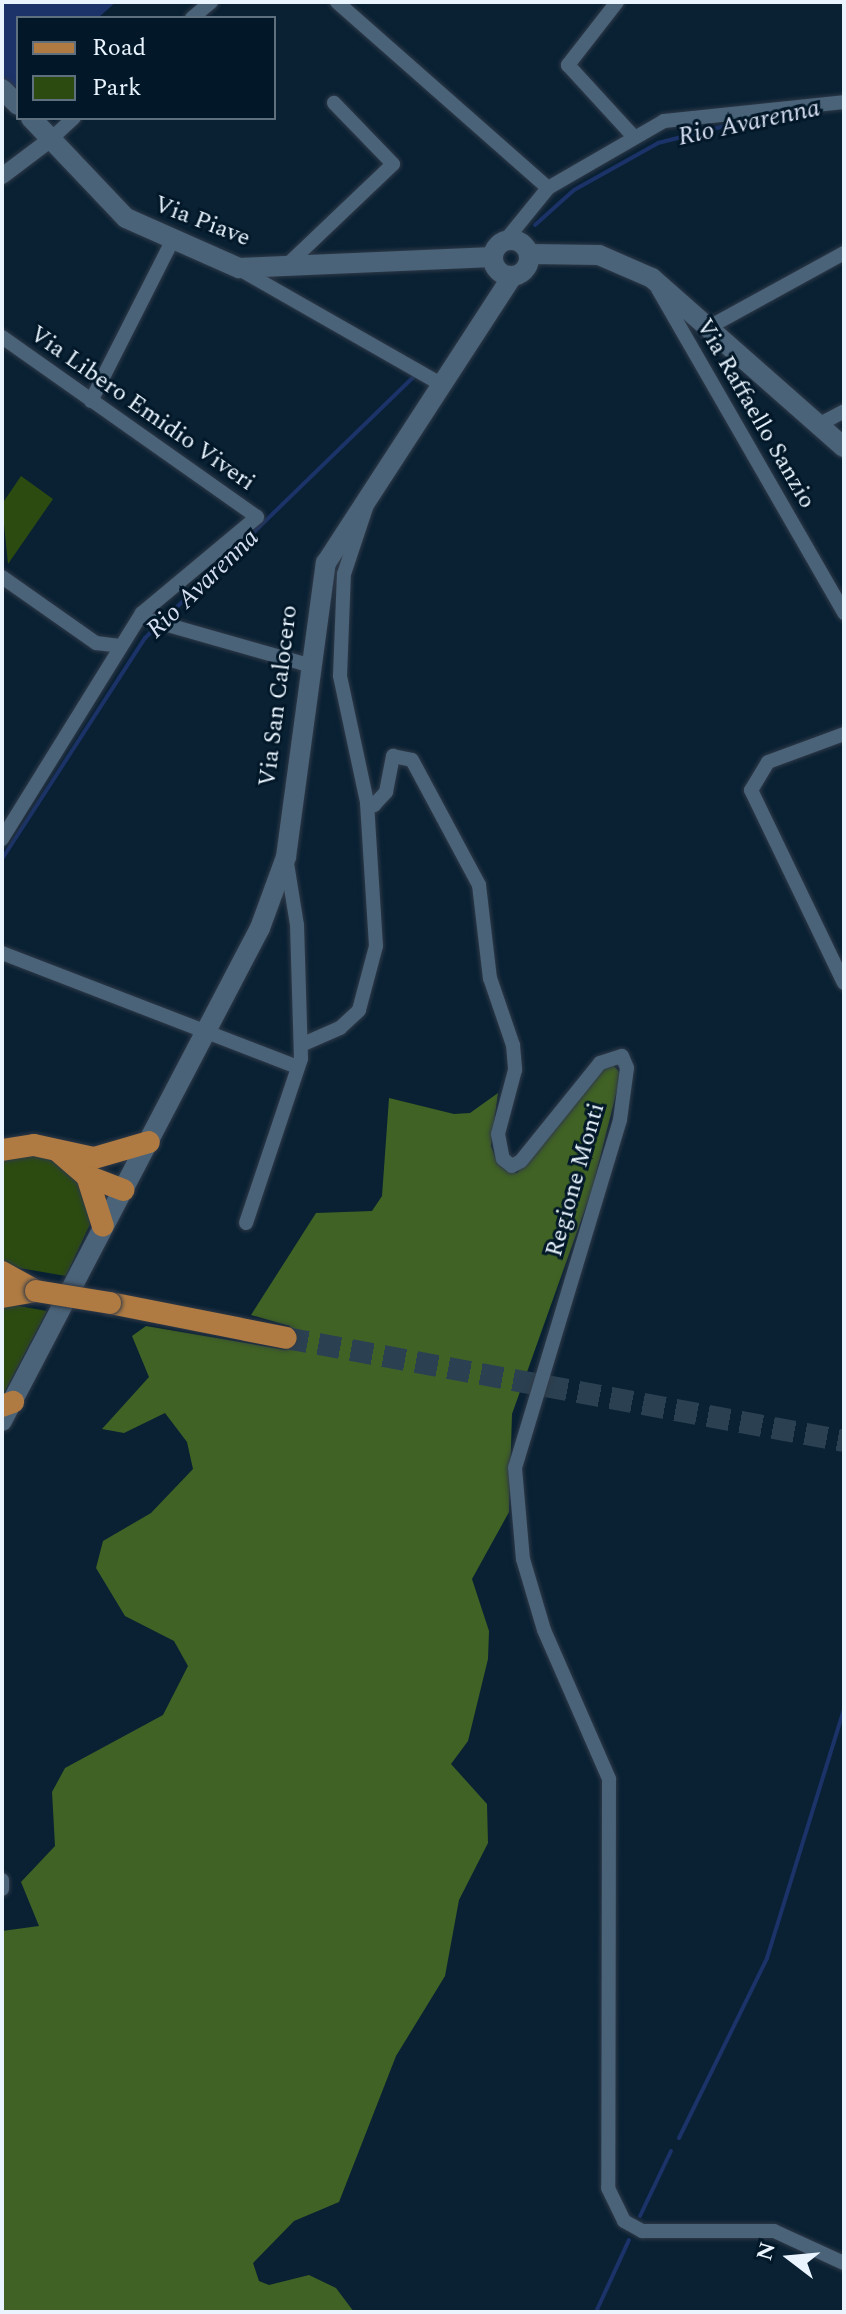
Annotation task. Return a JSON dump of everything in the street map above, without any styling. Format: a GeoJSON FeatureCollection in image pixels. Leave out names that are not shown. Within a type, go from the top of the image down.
{"type":"FeatureCollection","features":[{"type":"Feature","properties":{"kind":"main road","name":"Via Piave"},"geometry":{"type":"LineString","coordinates":[[32,120],[126,218],[171,243],[239,268],[499,249]]}},
{"type":"Feature","properties":{"kind":"main road"},"geometry":{"type":"LineString","coordinates":[[522,243],[530,254],[528,267],[512,277],[500,273],[499,249],[522,243]]}},
{"type":"Feature","properties":{"kind":"main road"},"geometry":{"type":"LineString","coordinates":[[530,254],[599,255],[652,278],[711,326],[844,447]]}},
{"type":"Feature","properties":{"kind":"main road","name":"Via San Calocero"},"geometry":{"type":"LineString","coordinates":[[6,1409],[260,928],[286,857],[308,665],[326,563],[439,383],[512,277]]}},
{"type":"Feature","properties":{"kind":"main road"},"geometry":{"type":"LineString","coordinates":[[91,1167],[149,1142]]}},
{"type":"Feature","properties":{"kind":"main road"},"geometry":{"type":"LineString","coordinates":[[2,1150],[34,1145],[58,1151],[91,1167],[123,1190]]}},
{"type":"Feature","properties":{"kind":"main road"},"geometry":{"type":"LineString","coordinates":[[91,1167],[103,1226]]}},
{"type":"Feature","properties":{"kind":"main road"},"geometry":{"type":"LineString","coordinates":[[2,1272],[36,1291]]}},
{"type":"Feature","properties":{"kind":"main road"},"geometry":{"type":"LineString","coordinates":[[2,1284],[286,1338]]}},
{"type":"Feature","properties":{"kind":"main road"},"geometry":{"type":"LineString","coordinates":[[2,1297],[36,1291]]}},
{"type":"Feature","properties":{"kind":"street"},"geometry":{"type":"LineString","coordinates":[[194,16],[211,2]]}},
{"type":"Feature","properties":{"kind":"street"},"geometry":{"type":"LineString","coordinates":[[337,2],[548,188]]}},
{"type":"Feature","properties":{"kind":"street"},"geometry":{"type":"LineString","coordinates":[[617,2],[568,65],[633,136]]}},
{"type":"Feature","properties":{"kind":"street"},"geometry":{"type":"LineString","coordinates":[[499,249],[548,188],[633,136],[692,116],[844,102]]}},
{"type":"Feature","properties":{"kind":"street"},"geometry":{"type":"LineString","coordinates":[[285,267],[393,164],[334,103]]}},
{"type":"Feature","properties":{"kind":"street"},"geometry":{"type":"LineString","coordinates":[[2,176],[72,120]]}},
{"type":"Feature","properties":{"kind":"street"},"geometry":{"type":"LineString","coordinates":[[91,401],[171,243]]}},
{"type":"Feature","properties":{"kind":"street"},"geometry":{"type":"LineString","coordinates":[[711,326],[844,253]]}},
{"type":"Feature","properties":{"kind":"street"},"geometry":{"type":"LineString","coordinates":[[239,268],[439,383]]}},
{"type":"Feature","properties":{"kind":"street","name":"Via Raffaello Sanzio"},"geometry":{"type":"LineString","coordinates":[[652,278],[844,613]]}},
{"type":"Feature","properties":{"kind":"street","name":"Via Libero Emidio Viveri"},"geometry":{"type":"LineString","coordinates":[[2,337],[257,517],[142,613],[120,646]]}},
{"type":"Feature","properties":{"kind":"street"},"geometry":{"type":"LineString","coordinates":[[820,424],[844,411]]}},
{"type":"Feature","properties":{"kind":"street"},"geometry":{"type":"LineString","coordinates":[[301,1045],[340,1028],[359,1010],[377,922],[367,802],[341,696],[344,574],[369,512],[366,500]]}},
{"type":"Feature","properties":{"kind":"street"},"geometry":{"type":"LineString","coordinates":[[2,577],[96,643],[120,646],[114,667],[2,839]]}},
{"type":"Feature","properties":{"kind":"street"},"geometry":{"type":"LineString","coordinates":[[150,620],[308,665]]}},
{"type":"Feature","properties":{"kind":"street"},"geometry":{"type":"LineString","coordinates":[[844,734],[768,762],[751,790],[844,983]]}},
{"type":"Feature","properties":{"kind":"street","name":"Regione Monti"},"geometry":{"type":"LineString","coordinates":[[367,802],[374,805],[386,792],[393,756],[412,760],[479,885],[490,978],[513,1045],[515,1070],[498,1134],[503,1159],[512,1166],[521,1161],[600,1063],[622,1056],[627,1068],[620,1120],[515,1468],[527,1571],[556,1662],[609,1779],[604,2158],[613,2202],[642,2231],[774,2231],[844,2263]]}},
{"type":"Feature","properties":{"kind":"street"},"geometry":{"type":"LineString","coordinates":[[246,1223],[298,1067],[301,1045],[286,857]]}},
{"type":"Feature","properties":{"kind":"street"},"geometry":{"type":"LineString","coordinates":[[2,953],[298,1067]]}},
{"type":"Feature","properties":{"kind":"street"},"geometry":{"type":"LineString","coordinates":[[2,1880],[2,1889]]}},
{"type":"Feature","properties":{"kind":"green space"},"geometry":{"type":"Polygon","coordinates":[[[21,476],[53,499],[8,564],[2,504],[21,476]]]}},
{"type":"Feature","properties":{"kind":"green space"},"geometry":{"type":"Polygon","coordinates":[[[613,1065],[621,1074],[592,1190],[512,1414],[509,1512],[472,1579],[489,1631],[488,1659],[468,1741],[451,1764],[487,1804],[488,1843],[459,1900],[445,1976],[396,2056],[339,2202],[294,2221],[253,2263],[259,2281],[269,2285],[309,2275],[336,2288],[354,2312],[2,2312],[2,1931],[39,1926],[21,1882],[55,1846],[52,1792],[65,1768],[163,1715],[188,1666],[174,1641],[125,1616],[96,1568],[103,1541],[151,1513],[193,1469],[187,1442],[165,1413],[124,1433],[102,1429],[149,1377],[132,1336],[146,1326],[286,1350],[290,1326],[251,1315],[316,1213],[372,1211],[382,1196],[389,1098],[454,1114],[470,1113],[498,1093],[491,1146],[498,1164],[517,1173],[598,1072],[613,1065]]]}},
{"type":"Feature","properties":{"kind":"green space"},"geometry":{"type":"Polygon","coordinates":[[[49,1155],[84,1185],[91,1222],[66,1276],[2,1265],[2,1159],[49,1155]]]}},
{"type":"Feature","properties":{"kind":"green space"},"geometry":{"type":"Polygon","coordinates":[[[2,1303],[47,1311],[2,1397],[2,1303]]]}},
{"type":"Feature","properties":{"kind":"water"},"geometry":{"type":"Polygon","coordinates":[[[2,2],[116,2],[100,16],[16,16],[16,93],[2,107],[2,2]]]}},
{"type":"Feature","properties":{"kind":"waterway","name":"Rio Avarenna"},"geometry":{"type":"LineString","coordinates":[[535,225],[574,190],[658,143],[756,118]]}},
{"type":"Feature","properties":{"kind":"waterway","name":"Rio Avarenna"},"geometry":{"type":"LineString","coordinates":[[2,859],[145,638],[413,377]]}},
{"type":"Feature","properties":{"kind":"waterway"},"geometry":{"type":"LineString","coordinates":[[679,2138],[767,1958],[844,1710]]}},
{"type":"Feature","properties":{"kind":"waterway"},"geometry":{"type":"LineString","coordinates":[[640,2216],[671,2151]]}},
{"type":"Feature","properties":{"kind":"waterway"},"geometry":{"type":"LineString","coordinates":[[596,2312],[629,2240]]}},
{"type":"Feature","properties":{"kind":"tunnel"},"geometry":{"type":"LineString","coordinates":[[286,1338],[844,1441]]}}]}
